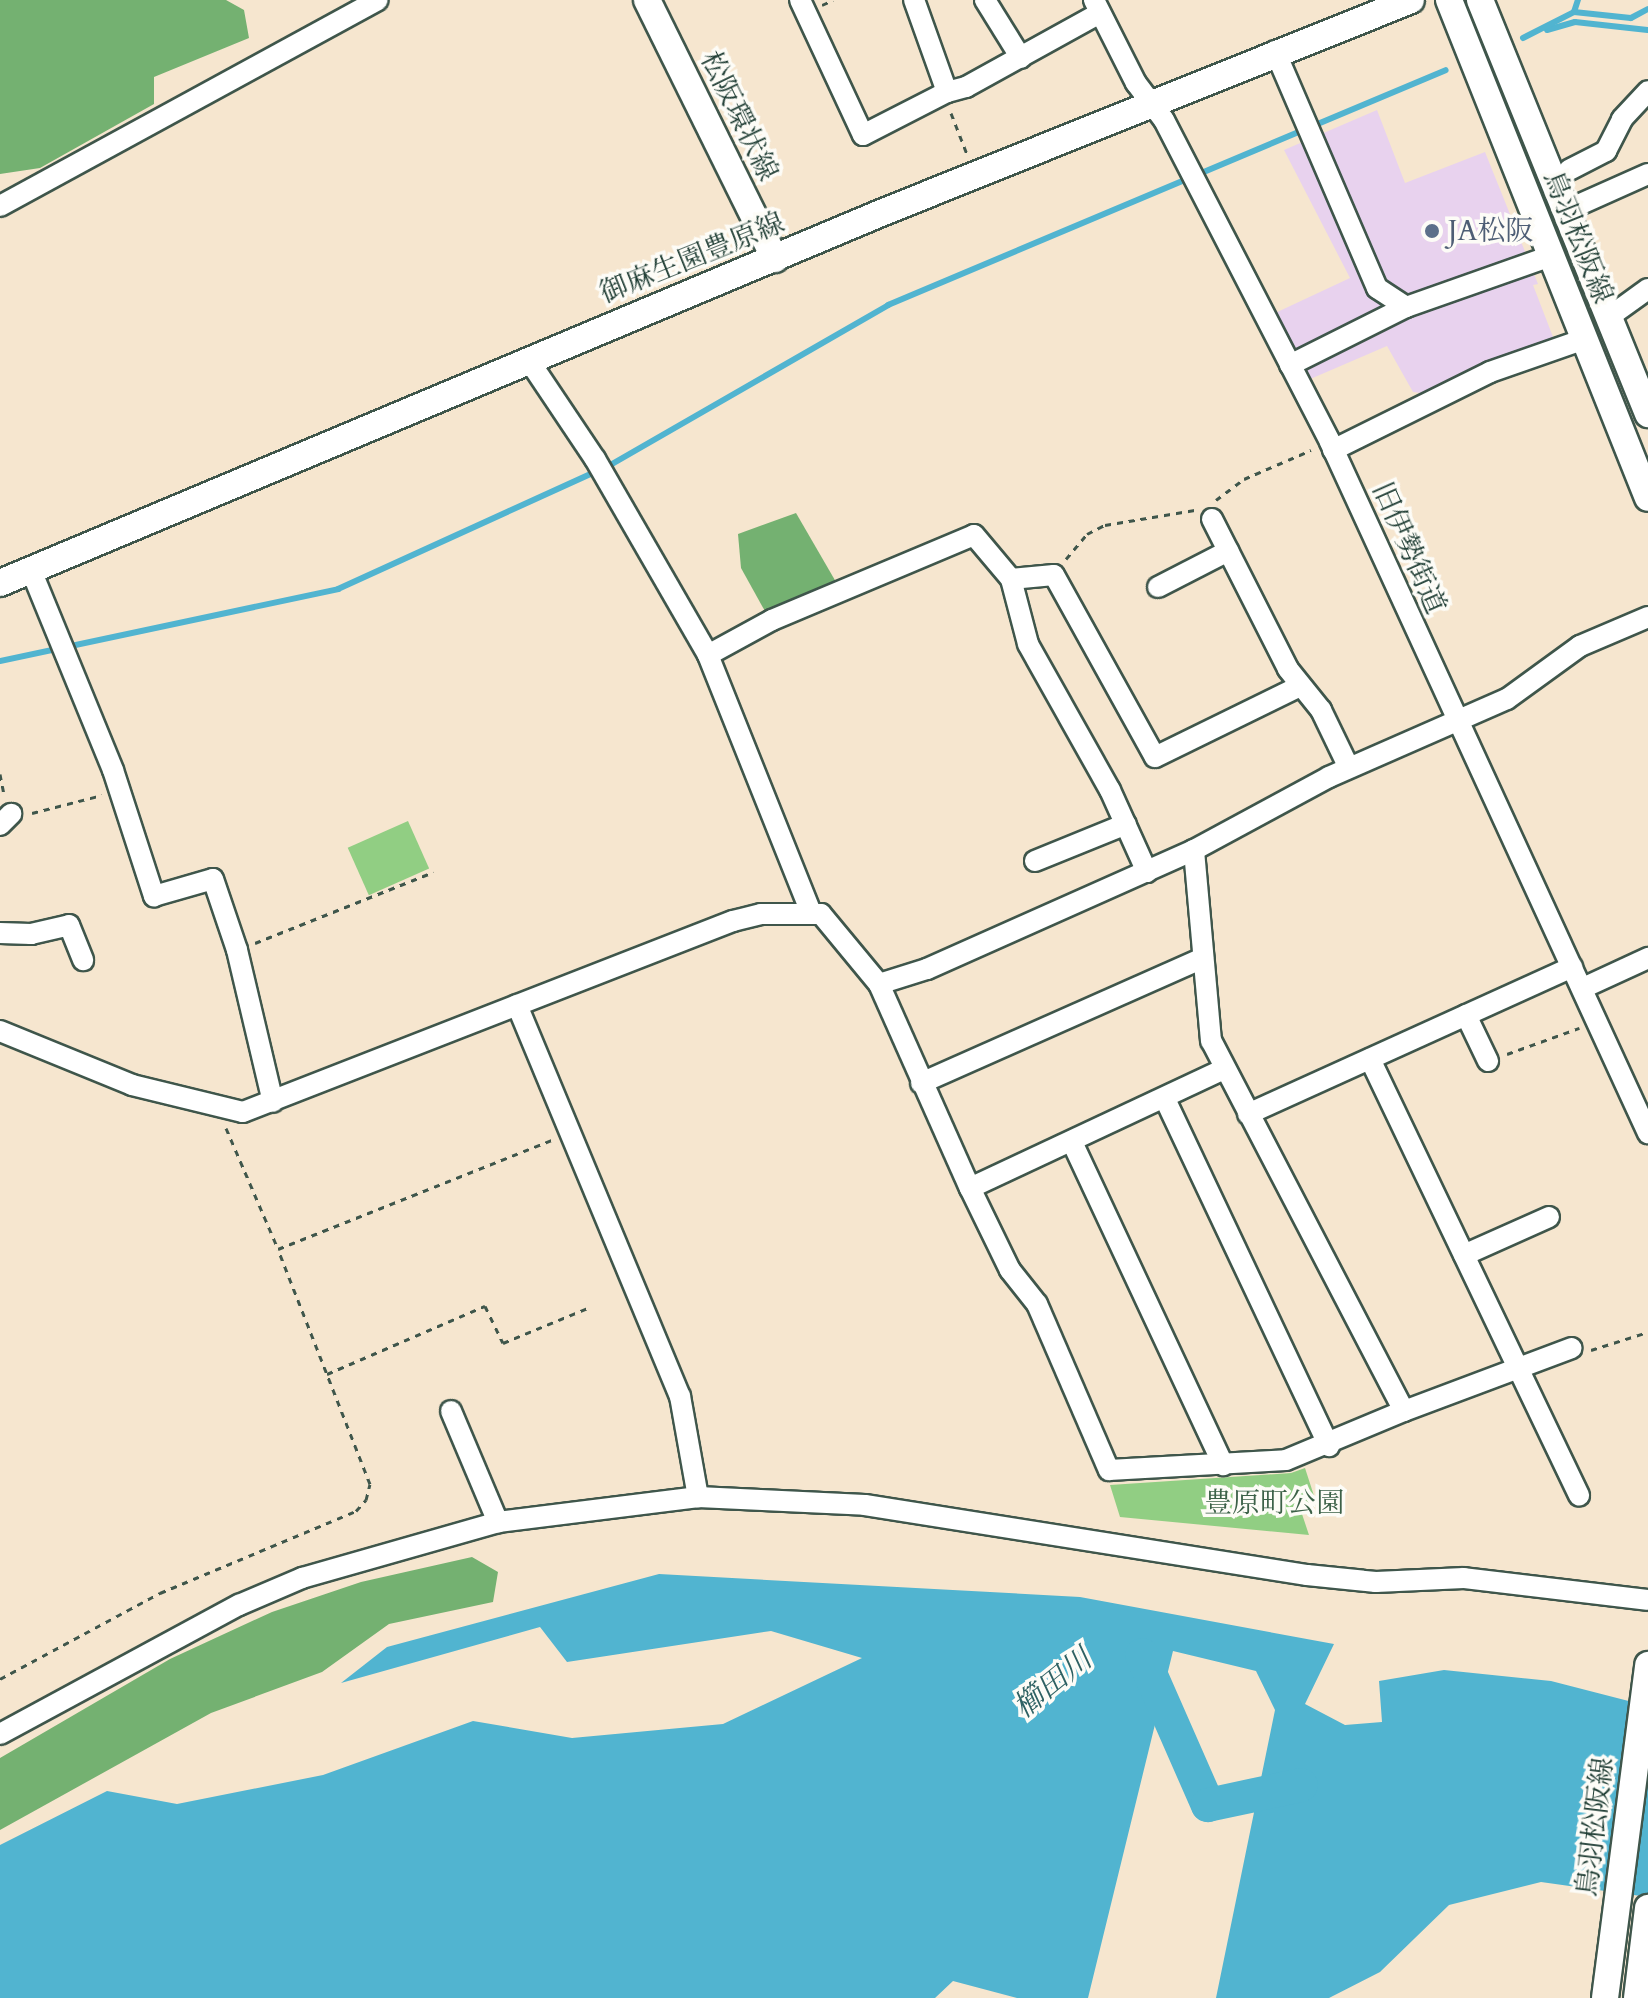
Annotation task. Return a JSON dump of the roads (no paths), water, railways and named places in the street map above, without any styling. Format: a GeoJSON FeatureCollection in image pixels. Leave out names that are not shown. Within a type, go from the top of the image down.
{"type":"FeatureCollection","features":[{"type":"Feature","properties":{"kind":"main road","name":"松阪環状線"},"geometry":{"type":"LineString","coordinates":[[647,0],[775,259]]}},
{"type":"Feature","properties":{"kind":"main road","name":"御麻生園豊原線"},"geometry":{"type":"LineString","coordinates":[[2,577],[31,570],[528,359],[1275,51],[1411,0]]}},
{"type":"Feature","properties":{"kind":"main road","name":"鳥羽松阪線"},"geometry":{"type":"LineString","coordinates":[[1449,0],[1648,498]]}},
{"type":"Feature","properties":{"kind":"main road","name":"鳥羽松阪線"},"geometry":{"type":"LineString","coordinates":[[1480,0],[1648,414]]}},
{"type":"Feature","properties":{"kind":"main road","name":"鳥羽松阪線"},"geometry":{"type":"LineString","coordinates":[[1605,1998],[1648,1665]]}},
{"type":"Feature","properties":{"kind":"main road"},"geometry":{"type":"LineString","coordinates":[[1637,1998],[1648,1908]]}},
{"type":"Feature","properties":{"kind":"street"},"geometry":{"type":"LineString","coordinates":[[0,206],[341,8],[378,0]]}},
{"type":"Feature","properties":{"kind":"street"},"geometry":{"type":"LineString","coordinates":[[800,0],[863,135],[1021,58],[1097,6]]}},
{"type":"Feature","properties":{"kind":"street"},"geometry":{"type":"LineString","coordinates":[[914,0],[945,93]]}},
{"type":"Feature","properties":{"kind":"street"},"geometry":{"type":"LineString","coordinates":[[985,0],[1021,58]]}},
{"type":"Feature","properties":{"kind":"street","name":"旧伊勢街道"},"geometry":{"type":"LineString","coordinates":[[1097,6],[1149,103],[1164,120],[1180,157],[1205,197],[1331,446],[1648,1133]]}},
{"type":"Feature","properties":{"kind":"street"},"geometry":{"type":"LineString","coordinates":[[1275,51],[1367,273],[1377,288],[1406,307]]}},
{"type":"Feature","properties":{"kind":"street"},"geometry":{"type":"LineString","coordinates":[[1569,170],[1606,151],[1622,119],[1648,91]]}},
{"type":"Feature","properties":{"kind":"street"},"geometry":{"type":"LineString","coordinates":[[1565,211],[1648,174]]}},
{"type":"Feature","properties":{"kind":"street"},"geometry":{"type":"LineString","coordinates":[[1290,365],[1406,307],[1551,256]]}},
{"type":"Feature","properties":{"kind":"street"},"geometry":{"type":"LineString","coordinates":[[1609,317],[1648,289]]}},
{"type":"Feature","properties":{"kind":"street"},"geometry":{"type":"LineString","coordinates":[[1331,446],[1490,372],[1585,339]]}},
{"type":"Feature","properties":{"kind":"street"},"geometry":{"type":"LineString","coordinates":[[528,359],[608,480],[708,655],[811,912]]}},
{"type":"Feature","properties":{"kind":"street"},"geometry":{"type":"LineString","coordinates":[[1212,519],[1298,687],[1321,710],[1349,768]]}},
{"type":"Feature","properties":{"kind":"street"},"geometry":{"type":"LineString","coordinates":[[708,655],[772,620],[974,535],[1011,579],[1028,644],[1126,824],[1147,872]]}},
{"type":"Feature","properties":{"kind":"street"},"geometry":{"type":"LineString","coordinates":[[1158,587],[1228,551]]}},
{"type":"Feature","properties":{"kind":"street"},"geometry":{"type":"LineString","coordinates":[[31,570],[118,784],[154,896],[213,879],[237,950],[273,1102]]}},
{"type":"Feature","properties":{"kind":"street"},"geometry":{"type":"LineString","coordinates":[[1011,579],[1054,575],[1155,757],[1298,687]]}},
{"type":"Feature","properties":{"kind":"street"},"geometry":{"type":"LineString","coordinates":[[879,984],[927,969],[1194,850],[1349,768],[1507,699],[1580,646],[1648,617]]}},
{"type":"Feature","properties":{"kind":"street"},"geometry":{"type":"LineString","coordinates":[[1035,861],[1126,824]]}},
{"type":"Feature","properties":{"kind":"street"},"geometry":{"type":"LineString","coordinates":[[1194,850],[1211,1041],[1404,1411]]}},
{"type":"Feature","properties":{"kind":"street"},"geometry":{"type":"LineString","coordinates":[[0,1031],[132,1085],[219,1109],[243,1112],[733,921],[811,912],[832,922],[879,984],[921,1083],[1010,1270],[1037,1304],[1109,1470],[1286,1460],[1329,1446],[1404,1411],[1519,1371],[1572,1348]]}},
{"type":"Feature","properties":{"kind":"street"},"geometry":{"type":"LineString","coordinates":[[0,933],[31,934],[69,925],[83,960]]}},
{"type":"Feature","properties":{"kind":"street"},"geometry":{"type":"LineString","coordinates":[[921,1083],[1203,958]]}},
{"type":"Feature","properties":{"kind":"street"},"geometry":{"type":"LineString","coordinates":[[1583,988],[1648,958]]}},
{"type":"Feature","properties":{"kind":"street"},"geometry":{"type":"LineString","coordinates":[[1248,1114],[1572,967]]}},
{"type":"Feature","properties":{"kind":"street"},"geometry":{"type":"LineString","coordinates":[[517,1005],[680,1396],[698,1497]]}},
{"type":"Feature","properties":{"kind":"street"},"geometry":{"type":"LineString","coordinates":[[1466,1015],[1488,1061]]}},
{"type":"Feature","properties":{"kind":"street"},"geometry":{"type":"LineString","coordinates":[[1370,1059],[1579,1496]]}},
{"type":"Feature","properties":{"kind":"street"},"geometry":{"type":"LineString","coordinates":[[970,1188],[1224,1069]]}},
{"type":"Feature","properties":{"kind":"street"},"geometry":{"type":"LineString","coordinates":[[1165,1099],[1329,1446]]}},
{"type":"Feature","properties":{"kind":"street"},"geometry":{"type":"LineString","coordinates":[[1072,1142],[1223,1465]]}},
{"type":"Feature","properties":{"kind":"street"},"geometry":{"type":"LineString","coordinates":[[1464,1255],[1549,1217]]}},
{"type":"Feature","properties":{"kind":"street"},"geometry":{"type":"LineString","coordinates":[[451,1411],[498,1522]]}},
{"type":"Feature","properties":{"kind":"street"},"geometry":{"type":"LineString","coordinates":[[0,1734],[239,1605],[289,1583],[498,1522],[557,1510],[698,1497],[865,1505],[1307,1575],[1376,1582],[1464,1578],[1648,1600]]}},
{"type":"Feature","properties":{"kind":"water"},"geometry":{"type":"Polygon","coordinates":[[[659,1574],[1080,1597],[1334,1644],[1305,1704],[1345,1725],[1382,1722],[1379,1681],[1444,1670],[1551,1681],[1648,1706],[1648,1897],[1541,1882],[1449,1905],[1380,1972],[1329,1998],[1216,1998],[1275,1710],[1256,1671],[1173,1651],[1088,1998],[1017,1998],[953,1981],[935,1998],[0,1998],[0,1845],[107,1791],[177,1804],[323,1775],[473,1721],[572,1738],[723,1724],[862,1658],[771,1631],[567,1662],[540,1627],[341,1683],[387,1647],[659,1574]]]}},
{"type":"Feature","properties":{"kind":"waterway"},"geometry":{"type":"LineString","coordinates":[[1574,12],[1578,0]]}},
{"type":"Feature","properties":{"kind":"waterway"},"geometry":{"type":"LineString","coordinates":[[1523,38],[1574,12],[1631,18],[1648,9]]}},
{"type":"Feature","properties":{"kind":"waterway"},"geometry":{"type":"LineString","coordinates":[[1547,30],[1575,22],[1648,30]]}},
{"type":"Feature","properties":{"kind":"waterway"},"geometry":{"type":"LineString","coordinates":[[0,661],[338,589],[612,464],[888,305],[1446,70]]}},
{"type":"Feature","properties":{"kind":"waterway","name":"櫛田川"},"geometry":{"type":"LineString","coordinates":[[1142,1655],[1208,1805],[1301,1785]]}},
{"type":"Feature","properties":{"kind":"place","name":"JA松阪"},"geometry":{"type":"Point","coordinates":[1432,231]}},
{"type":"Feature","properties":{"kind":"park label","name":"豊原町公園"},"geometry":{"type":"Point","coordinates":[1274,1503]}}]}
